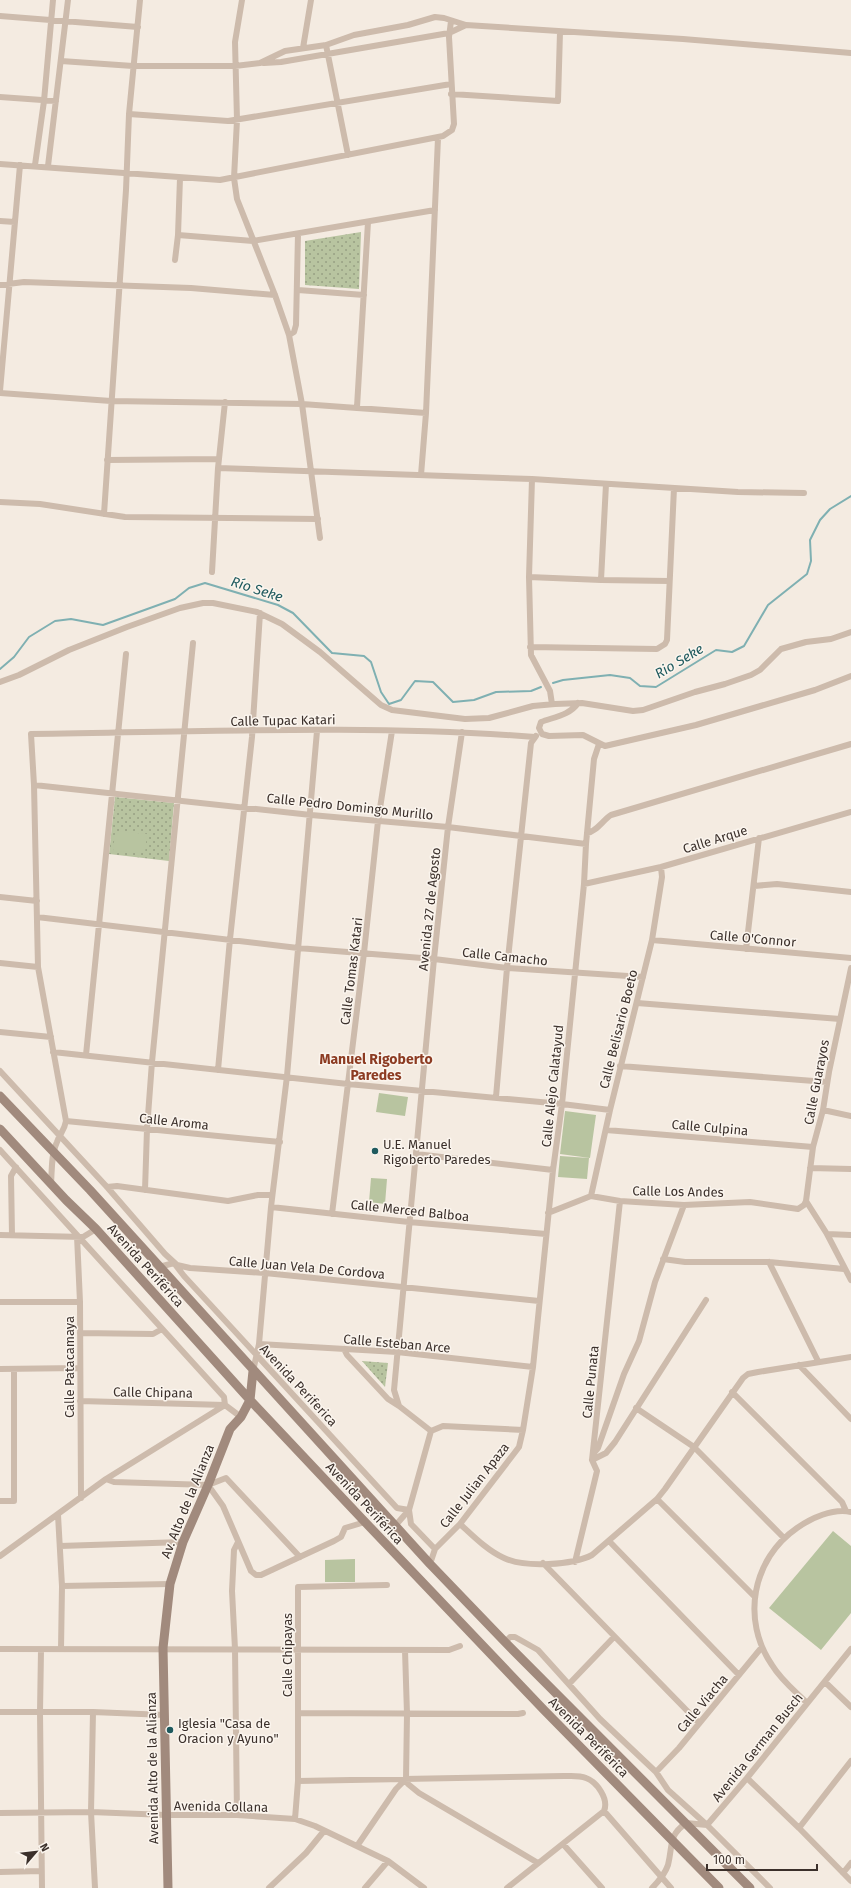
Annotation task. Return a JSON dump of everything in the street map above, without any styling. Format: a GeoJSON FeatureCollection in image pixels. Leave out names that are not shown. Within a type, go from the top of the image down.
{"type":"FeatureCollection","features":[{"type":"Feature","properties":{"kind":"street"},"geometry":{"type":"LineString","coordinates":[[35,165],[44,101],[50,20],[53,0]]}},
{"type":"Feature","properties":{"kind":"street"},"geometry":{"type":"LineString","coordinates":[[48,166],[68,0]]}},
{"type":"Feature","properties":{"kind":"street"},"geometry":{"type":"LineString","coordinates":[[104,514],[126,190],[129,114],[140,0]]}},
{"type":"Feature","properties":{"kind":"street"},"geometry":{"type":"LineString","coordinates":[[242,0],[236,42],[235,66],[237,120],[234,178],[237,199],[275,295],[289,335],[302,404],[320,538]]}},
{"type":"Feature","properties":{"kind":"street"},"geometry":{"type":"LineString","coordinates":[[303,48],[311,0]]}},
{"type":"Feature","properties":{"kind":"street"},"geometry":{"type":"LineString","coordinates":[[0,16],[138,27]]}},
{"type":"Feature","properties":{"kind":"street"},"geometry":{"type":"LineString","coordinates":[[260,63],[285,51],[326,45],[354,35],[408,25],[435,18],[466,25],[679,39],[851,53]]}},
{"type":"Feature","properties":{"kind":"street"},"geometry":{"type":"LineString","coordinates":[[0,164],[35,165],[180,178],[220,180],[438,138],[448,134],[454,124],[451,94],[449,33],[452,21]]}},
{"type":"Feature","properties":{"kind":"street"},"geometry":{"type":"LineString","coordinates":[[61,62],[133,66],[235,66],[281,62],[449,33],[466,25]]}},
{"type":"Feature","properties":{"kind":"street"},"geometry":{"type":"LineString","coordinates":[[451,94],[558,101],[560,32]]}},
{"type":"Feature","properties":{"kind":"street"},"geometry":{"type":"LineString","coordinates":[[326,45],[348,155]]}},
{"type":"Feature","properties":{"kind":"street"},"geometry":{"type":"LineString","coordinates":[[129,114],[216,121],[237,120],[451,84]]}},
{"type":"Feature","properties":{"kind":"street"},"geometry":{"type":"LineString","coordinates":[[0,97],[56,101]]}},
{"type":"Feature","properties":{"kind":"street"},"geometry":{"type":"LineString","coordinates":[[421,475],[426,413],[438,138]]}},
{"type":"Feature","properties":{"kind":"street"},"geometry":{"type":"LineString","coordinates":[[20,165],[11,284],[2,340],[0,392],[111,401],[302,404],[426,413]]}},
{"type":"Feature","properties":{"kind":"street"},"geometry":{"type":"LineString","coordinates":[[175,260],[178,235],[180,178]]}},
{"type":"Feature","properties":{"kind":"street"},"geometry":{"type":"LineString","coordinates":[[178,235],[253,241],[435,210]]}},
{"type":"Feature","properties":{"kind":"street"},"geometry":{"type":"LineString","coordinates":[[0,221],[15,222]]}},
{"type":"Feature","properties":{"kind":"street"},"geometry":{"type":"LineString","coordinates":[[357,407],[368,222]]}},
{"type":"Feature","properties":{"kind":"street"},"geometry":{"type":"LineString","coordinates":[[289,335],[296,329],[298,234]]}},
{"type":"Feature","properties":{"kind":"street"},"geometry":{"type":"LineString","coordinates":[[0,285],[24,282],[191,288],[275,295]]}},
{"type":"Feature","properties":{"kind":"street"},"geometry":{"type":"LineString","coordinates":[[298,290],[364,295]]}},
{"type":"Feature","properties":{"kind":"street"},"geometry":{"type":"LineString","coordinates":[[212,572],[218,468],[225,402]]}},
{"type":"Feature","properties":{"kind":"street"},"geometry":{"type":"LineString","coordinates":[[107,460],[219,459]]}},
{"type":"Feature","properties":{"kind":"street"},"geometry":{"type":"LineString","coordinates":[[218,468],[532,479],[738,492],[804,493]]}},
{"type":"Feature","properties":{"kind":"street"},"geometry":{"type":"LineString","coordinates":[[532,479],[529,577],[530,647],[532,655],[550,691],[552,704]]}},
{"type":"Feature","properties":{"kind":"street"},"geometry":{"type":"LineString","coordinates":[[601,580],[606,484]]}},
{"type":"Feature","properties":{"kind":"street"},"geometry":{"type":"LineString","coordinates":[[530,647],[657,650],[665,644],[667,640],[674,488]]}},
{"type":"Feature","properties":{"kind":"street"},"geometry":{"type":"LineString","coordinates":[[0,502],[40,504],[125,517],[318,519]]}},
{"type":"Feature","properties":{"kind":"street"},"geometry":{"type":"LineString","coordinates":[[529,577],[669,581]]}},
{"type":"Feature","properties":{"kind":"street"},"geometry":{"type":"LineString","coordinates":[[0,682],[38,666],[69,650],[180,608],[203,603],[213,603],[260,613],[282,624],[314,647],[381,705],[392,710],[479,719],[533,706],[552,704],[578,703],[633,711],[651,709],[695,692],[751,675],[760,670],[782,649],[806,642],[831,639],[851,632]]}},
{"type":"Feature","properties":{"kind":"street"},"geometry":{"type":"LineString","coordinates":[[218,1070],[252,732],[260,613]]}},
{"type":"Feature","properties":{"kind":"street"},"geometry":{"type":"LineString","coordinates":[[145,1190],[147,1129],[152,1062],[193,643]]}},
{"type":"Feature","properties":{"kind":"street"},"geometry":{"type":"LineString","coordinates":[[86,1054],[126,654]]}},
{"type":"Feature","properties":{"kind":"street"},"geometry":{"type":"LineString","coordinates":[[540,730],[542,734],[549,736],[583,735],[605,746],[696,725],[815,690],[851,676]]}},
{"type":"Feature","properties":{"kind":"street"},"geometry":{"type":"LineString","coordinates":[[496,1097],[507,968],[531,743],[540,730],[539,728],[541,722],[569,712],[574,709],[578,703]]}},
{"type":"Feature","properties":{"kind":"street"},"geometry":{"type":"LineString","coordinates":[[254,1372],[259,1344],[272,1195],[280,1142],[287,1076],[311,815],[317,731]]}},
{"type":"Feature","properties":{"kind":"street","name":"Calle Tupac Katari"},"geometry":{"type":"LineString","coordinates":[[34,785],[31,734],[392,731],[462,732],[535,737]]}},
{"type":"Feature","properties":{"kind":"street","name":"Calle Tomas Katari"},"geometry":{"type":"LineString","coordinates":[[332,1214],[364,953],[378,821],[392,731]]}},
{"type":"Feature","properties":{"kind":"street","name":"Avenida 27 de Agosto"},"geometry":{"type":"LineString","coordinates":[[399,1406],[394,1390],[409,1222],[448,827],[462,732]]}},
{"type":"Feature","properties":{"kind":"street","name":"Calle Alejo Calatayud"},"geometry":{"type":"LineString","coordinates":[[523,1430],[533,1367],[548,1213],[562,1104],[584,884],[594,759],[599,744]]}},
{"type":"Feature","properties":{"kind":"street"},"geometry":{"type":"LineString","coordinates":[[587,832],[594,830],[604,819],[611,815],[851,744]]}},
{"type":"Feature","properties":{"kind":"street"},"geometry":{"type":"LineString","coordinates":[[34,785],[38,967],[66,1121],[64,1133],[60,1137],[53,1153],[51,1184]]}},
{"type":"Feature","properties":{"kind":"street","name":"Calle Pedro Domingo Murillo"},"geometry":{"type":"LineString","coordinates":[[34,785],[112,792],[178,801],[311,815],[448,827],[586,844]]}},
{"type":"Feature","properties":{"kind":"street","name":"Calle Arque"},"geometry":{"type":"LineString","coordinates":[[584,884],[662,867],[851,812]]}},
{"type":"Feature","properties":{"kind":"street"},"geometry":{"type":"LineString","coordinates":[[746,949],[759,838]]}},
{"type":"Feature","properties":{"kind":"street","name":"Calle Belisario Boeto"},"geometry":{"type":"LineString","coordinates":[[591,1196],[620,1066],[652,940],[662,877],[662,867]]}},
{"type":"Feature","properties":{"kind":"street"},"geometry":{"type":"LineString","coordinates":[[754,886],[777,884],[851,892]]}},
{"type":"Feature","properties":{"kind":"street"},"geometry":{"type":"LineString","coordinates":[[0,897],[37,901]]}},
{"type":"Feature","properties":{"kind":"street"},"geometry":{"type":"LineString","coordinates":[[37,917],[298,948],[364,953]]}},
{"type":"Feature","properties":{"kind":"street","name":"Calle O'Connor"},"geometry":{"type":"LineString","coordinates":[[652,940],[851,958]]}},
{"type":"Feature","properties":{"kind":"street","name":"Calle Camacho"},"geometry":{"type":"LineString","coordinates":[[364,953],[434,959],[507,968],[643,977]]}},
{"type":"Feature","properties":{"kind":"street"},"geometry":{"type":"LineString","coordinates":[[0,963],[38,967]]}},
{"type":"Feature","properties":{"kind":"street","name":"Calle Guarayos"},"geometry":{"type":"LineString","coordinates":[[806,1201],[813,1147],[824,1110],[827,1082],[851,968]]}},
{"type":"Feature","properties":{"kind":"street"},"geometry":{"type":"LineString","coordinates":[[637,1003],[840,1019]]}},
{"type":"Feature","properties":{"kind":"street"},"geometry":{"type":"LineString","coordinates":[[0,1032],[51,1037]]}},
{"type":"Feature","properties":{"kind":"street"},"geometry":{"type":"LineString","coordinates":[[53,1052],[86,1054],[348,1084],[496,1097],[610,1110]]}},
{"type":"Feature","properties":{"kind":"street"},"geometry":{"type":"LineString","coordinates":[[620,1066],[827,1082]]}},
{"type":"Feature","properties":{"kind":"street"},"geometry":{"type":"LineString","coordinates":[[0,1071],[108,1187],[174,1262],[159,1267]]}},
{"type":"Feature","properties":{"kind":"street"},"geometry":{"type":"LineString","coordinates":[[0,1096],[53,1153]]}},
{"type":"Feature","properties":{"kind":"street"},"geometry":{"type":"LineString","coordinates":[[824,1110],[851,1116]]}},
{"type":"Feature","properties":{"kind":"street","name":"Calle Aroma"},"geometry":{"type":"LineString","coordinates":[[66,1121],[280,1142]]}},
{"type":"Feature","properties":{"kind":"street","name":"Avenida Periférica"},"geometry":{"type":"LineString","coordinates":[[0,1129],[51,1184],[96,1229],[250,1400],[365,1522],[544,1710],[719,1888]]}},
{"type":"Feature","properties":{"kind":"street","name":"Calle Culpina"},"geometry":{"type":"LineString","coordinates":[[606,1130],[813,1147]]}},
{"type":"Feature","properties":{"kind":"street"},"geometry":{"type":"LineString","coordinates":[[0,1150],[224,1397],[225,1405]]}},
{"type":"Feature","properties":{"kind":"street","name":"Avenida Periférica"},"geometry":{"type":"LineString","coordinates":[[53,1153],[90,1190],[430,1564],[505,1642],[750,1888]]}},
{"type":"Feature","properties":{"kind":"street"},"geometry":{"type":"LineString","coordinates":[[416,1154],[553,1170]]}},
{"type":"Feature","properties":{"kind":"street"},"geometry":{"type":"LineString","coordinates":[[12,1235],[11,1176],[16,1168]]}},
{"type":"Feature","properties":{"kind":"street"},"geometry":{"type":"LineString","coordinates":[[810,1168],[851,1169]]}},
{"type":"Feature","properties":{"kind":"street"},"geometry":{"type":"LineString","coordinates":[[108,1187],[117,1186],[228,1201],[258,1195],[272,1195]]}},
{"type":"Feature","properties":{"kind":"street"},"geometry":{"type":"LineString","coordinates":[[548,1213],[591,1196]]}},
{"type":"Feature","properties":{"kind":"street","name":"Calle Los Andes"},"geometry":{"type":"LineString","coordinates":[[591,1196],[620,1201],[684,1205],[750,1202],[798,1209],[804,1205],[806,1201]]}},
{"type":"Feature","properties":{"kind":"street","name":"Calle Punata"},"geometry":{"type":"LineString","coordinates":[[575,1562],[596,1480],[597,1471],[593,1457],[620,1201]]}},
{"type":"Feature","properties":{"kind":"street"},"geometry":{"type":"LineString","coordinates":[[806,1201],[827,1234],[851,1280]]}},
{"type":"Feature","properties":{"kind":"street"},"geometry":{"type":"LineString","coordinates":[[593,1457],[598,1448],[624,1374],[639,1341],[663,1259],[684,1205]]}},
{"type":"Feature","properties":{"kind":"street","name":"Calle Merced Balboa"},"geometry":{"type":"LineString","coordinates":[[271,1207],[409,1222],[546,1234]]}},
{"type":"Feature","properties":{"kind":"street"},"geometry":{"type":"LineString","coordinates":[[0,1235],[83,1236],[96,1229]]}},
{"type":"Feature","properties":{"kind":"street"},"geometry":{"type":"LineString","coordinates":[[827,1234],[851,1235]]}},
{"type":"Feature","properties":{"kind":"street","name":"Calle Patacamaya"},"geometry":{"type":"LineString","coordinates":[[77,1236],[80,1302],[79,1368],[81,1498]]}},
{"type":"Feature","properties":{"kind":"street"},"geometry":{"type":"LineString","coordinates":[[663,1259],[685,1262],[769,1262],[844,1269]]}},
{"type":"Feature","properties":{"kind":"street","name":"Calle Juan Vela De Cordova"},"geometry":{"type":"LineString","coordinates":[[174,1262],[190,1268],[265,1273],[539,1301]]}},
{"type":"Feature","properties":{"kind":"street","name":"Avenida Periferica"},"geometry":{"type":"LineString","coordinates":[[174,1262],[184,1276],[397,1508],[409,1510]]}},
{"type":"Feature","properties":{"kind":"street"},"geometry":{"type":"LineString","coordinates":[[769,1262],[818,1361]]}},
{"type":"Feature","properties":{"kind":"street"},"geometry":{"type":"LineString","coordinates":[[593,1457],[606,1452],[615,1442],[706,1300]]}},
{"type":"Feature","properties":{"kind":"street"},"geometry":{"type":"LineString","coordinates":[[0,1302],[80,1302]]}},
{"type":"Feature","properties":{"kind":"street"},"geometry":{"type":"LineString","coordinates":[[80,1333],[153,1334],[162,1328]]}},
{"type":"Feature","properties":{"kind":"street","name":"Calle Esteban Arce"},"geometry":{"type":"LineString","coordinates":[[259,1344],[397,1352],[533,1367]]}},
{"type":"Feature","properties":{"kind":"street"},"geometry":{"type":"LineString","coordinates":[[344,1349],[347,1355],[388,1399],[431,1431]]}},
{"type":"Feature","properties":{"kind":"street"},"geometry":{"type":"LineString","coordinates":[[460,1524],[489,1548],[504,1558],[530,1563],[575,1562],[592,1555],[657,1499],[732,1392],[748,1374],[818,1361],[851,1357]]}},
{"type":"Feature","properties":{"kind":"street"},"geometry":{"type":"LineString","coordinates":[[799,1365],[851,1418]]}},
{"type":"Feature","properties":{"kind":"street"},"geometry":{"type":"LineString","coordinates":[[0,1370],[79,1368]]}},
{"type":"Feature","properties":{"kind":"street"},"geometry":{"type":"LineString","coordinates":[[0,1501],[14,1501],[14,1369]]}},
{"type":"Feature","properties":{"kind":"street","name":"Av. Alto de la Alianza"},"geometry":{"type":"LineString","coordinates":[[163,1648],[170,1584],[183,1542],[208,1486],[230,1429],[241,1417],[250,1400],[254,1372]]}},
{"type":"Feature","properties":{"kind":"street"},"geometry":{"type":"LineString","coordinates":[[732,1392],[842,1502],[849,1511],[813,1518],[784,1538],[768,1558],[760,1574],[754,1596],[754,1615],[762,1647],[780,1676],[807,1703]]}},
{"type":"Feature","properties":{"kind":"street","name":"Calle Chipana"},"geometry":{"type":"LineString","coordinates":[[80,1401],[225,1405]]}},
{"type":"Feature","properties":{"kind":"street"},"geometry":{"type":"LineString","coordinates":[[225,1405],[229,1406],[241,1417]]}},
{"type":"Feature","properties":{"kind":"street"},"geometry":{"type":"LineString","coordinates":[[0,1556],[106,1479],[225,1405]]}},
{"type":"Feature","properties":{"kind":"street"},"geometry":{"type":"LineString","coordinates":[[636,1408],[694,1447],[784,1538]]}},
{"type":"Feature","properties":{"kind":"street"},"geometry":{"type":"LineString","coordinates":[[431,1431],[444,1426],[523,1430]]}},
{"type":"Feature","properties":{"kind":"street","name":"Calle Julian Apaza"},"geometry":{"type":"LineString","coordinates":[[435,1549],[460,1524],[519,1447],[523,1430]]}},
{"type":"Feature","properties":{"kind":"street"},"geometry":{"type":"LineString","coordinates":[[430,1564],[435,1549],[411,1524],[409,1510],[431,1431]]}},
{"type":"Feature","properties":{"kind":"street"},"geometry":{"type":"LineString","coordinates":[[106,1479],[114,1482],[208,1486],[226,1478],[300,1557]]}},
{"type":"Feature","properties":{"kind":"street"},"geometry":{"type":"LineString","coordinates":[[208,1486],[223,1506],[251,1571],[256,1575],[261,1575],[334,1541],[341,1536],[345,1528],[365,1522]]}},
{"type":"Feature","properties":{"kind":"street"},"geometry":{"type":"LineString","coordinates":[[657,1499],[754,1596]]}},
{"type":"Feature","properties":{"kind":"street"},"geometry":{"type":"LineString","coordinates":[[395,1526],[409,1510]]}},
{"type":"Feature","properties":{"kind":"street"},"geometry":{"type":"LineString","coordinates":[[58,1515],[62,1586],[61,1649]]}},
{"type":"Feature","properties":{"kind":"street"},"geometry":{"type":"LineString","coordinates":[[609,1541],[739,1675]]}},
{"type":"Feature","properties":{"kind":"street"},"geometry":{"type":"LineString","coordinates":[[60,1546],[183,1542]]}},
{"type":"Feature","properties":{"kind":"street"},"geometry":{"type":"LineString","coordinates":[[237,1815],[235,1649],[232,1592],[234,1550],[238,1542]]}},
{"type":"Feature","properties":{"kind":"street"},"geometry":{"type":"LineString","coordinates":[[543,1563],[699,1723]]}},
{"type":"Feature","properties":{"kind":"street"},"geometry":{"type":"LineString","coordinates":[[62,1586],[170,1584]]}},
{"type":"Feature","properties":{"kind":"street","name":"Calle Chipayas"},"geometry":{"type":"LineString","coordinates":[[295,1819],[298,1780],[298,1587],[387,1585]]}},
{"type":"Feature","properties":{"kind":"street"},"geometry":{"type":"LineString","coordinates":[[505,1642],[510,1637],[515,1637],[532,1645],[544,1655],[600,1719],[656,1772],[668,1790],[707,1825],[770,1888]]}},
{"type":"Feature","properties":{"kind":"street"},"geometry":{"type":"LineString","coordinates":[[569,1684],[614,1637]]}},
{"type":"Feature","properties":{"kind":"street"},"geometry":{"type":"LineString","coordinates":[[0,1649],[41,1650],[163,1648],[449,1650],[460,1646]]}},
{"type":"Feature","properties":{"kind":"street","name":"Calle Viacha"},"geometry":{"type":"LineString","coordinates":[[656,1772],[762,1647]]}},
{"type":"Feature","properties":{"kind":"street","name":"Avenida Alto de la Alianza"},"geometry":{"type":"LineString","coordinates":[[163,1648],[168,1888]]}},
{"type":"Feature","properties":{"kind":"street","name":"Avenida German Busch"},"geometry":{"type":"LineString","coordinates":[[707,1825],[851,1649]]}},
{"type":"Feature","properties":{"kind":"street"},"geometry":{"type":"LineString","coordinates":[[41,1650],[40,1712],[42,1888]]}},
{"type":"Feature","properties":{"kind":"street"},"geometry":{"type":"LineString","coordinates":[[405,1650],[408,1714],[406,1779],[408,1784],[418,1793],[538,1863]]}},
{"type":"Feature","properties":{"kind":"street"},"geometry":{"type":"LineString","coordinates":[[825,1682],[851,1707]]}},
{"type":"Feature","properties":{"kind":"street"},"geometry":{"type":"LineString","coordinates":[[0,1712],[93,1712],[165,1715]]}},
{"type":"Feature","properties":{"kind":"street"},"geometry":{"type":"LineString","coordinates":[[93,1712],[91,1812],[95,1888]]}},
{"type":"Feature","properties":{"kind":"street"},"geometry":{"type":"LineString","coordinates":[[298,1713],[523,1713]]}},
{"type":"Feature","properties":{"kind":"street"},"geometry":{"type":"LineString","coordinates":[[799,1828],[851,1761]]}},
{"type":"Feature","properties":{"kind":"street"},"geometry":{"type":"LineString","coordinates":[[298,1780],[564,1776],[582,1777],[593,1783],[602,1794],[606,1802],[604,1811],[508,1888]]}},
{"type":"Feature","properties":{"kind":"street"},"geometry":{"type":"LineString","coordinates":[[747,1778],[851,1881]]}},
{"type":"Feature","properties":{"kind":"street"},"geometry":{"type":"LineString","coordinates":[[357,1846],[396,1789],[406,1779]]}},
{"type":"Feature","properties":{"kind":"street"},"geometry":{"type":"LineString","coordinates":[[604,1811],[671,1888]]}},
{"type":"Feature","properties":{"kind":"street","name":"Avenida Collana"},"geometry":{"type":"LineString","coordinates":[[0,1813],[91,1812],[166,1815],[237,1815],[295,1819],[324,1830],[388,1861],[424,1888]]}},
{"type":"Feature","properties":{"kind":"street"},"geometry":{"type":"LineString","coordinates":[[652,1888],[662,1878],[668,1865],[672,1839],[678,1829],[686,1823],[707,1825]]}},
{"type":"Feature","properties":{"kind":"street"},"geometry":{"type":"LineString","coordinates":[[269,1888],[306,1853],[324,1830]]}},
{"type":"Feature","properties":{"kind":"street"},"geometry":{"type":"LineString","coordinates":[[563,1844],[602,1888]]}},
{"type":"Feature","properties":{"kind":"street"},"geometry":{"type":"LineString","coordinates":[[365,1888],[388,1861]]}},
{"type":"Feature","properties":{"kind":"street"},"geometry":{"type":"LineString","coordinates":[[843,1873],[851,1863]]}},
{"type":"Feature","properties":{"kind":"street"},"geometry":{"type":"LineString","coordinates":[[0,1872],[41,1872]]}},
{"type":"Feature","properties":{"kind":"green space"},"geometry":{"type":"Polygon","coordinates":[[[361,232],[359,289],[305,285],[305,241],[361,232]]]}},
{"type":"Feature","properties":{"kind":"green space"},"geometry":{"type":"Polygon","coordinates":[[[115,797],[174,803],[169,861],[109,854],[115,797]]]}},
{"type":"Feature","properties":{"kind":"green space"},"geometry":{"type":"Polygon","coordinates":[[[117,831],[147,834],[145,853],[113,851],[115,833],[117,831]]]}},
{"type":"Feature","properties":{"kind":"green space"},"geometry":{"type":"Polygon","coordinates":[[[379,1093],[408,1097],[405,1116],[376,1112],[379,1093]]]}},
{"type":"Feature","properties":{"kind":"green space"},"geometry":{"type":"Polygon","coordinates":[[[565,1111],[596,1115],[590,1158],[560,1154],[565,1111]]]}},
{"type":"Feature","properties":{"kind":"green space"},"geometry":{"type":"Polygon","coordinates":[[[560,1156],[589,1158],[587,1179],[558,1177],[560,1156]]]}},
{"type":"Feature","properties":{"kind":"green space"},"geometry":{"type":"Polygon","coordinates":[[[371,1178],[387,1179],[385,1204],[369,1202],[371,1178]]]}},
{"type":"Feature","properties":{"kind":"green space"},"geometry":{"type":"Polygon","coordinates":[[[362,1361],[388,1363],[385,1387],[362,1361]]]}},
{"type":"Feature","properties":{"kind":"green space"},"geometry":{"type":"Polygon","coordinates":[[[833,1531],[851,1546],[851,1613],[821,1650],[769,1608],[833,1531]]]}},
{"type":"Feature","properties":{"kind":"green space"},"geometry":{"type":"Polygon","coordinates":[[[355,1559],[355,1582],[325,1582],[325,1560],[355,1559]]]}},
{"type":"Feature","properties":{"kind":"waterway","name":"Rio Seke"},"geometry":{"type":"LineString","coordinates":[[553,683],[563,680],[610,675],[630,678],[640,686],[656,687],[716,650],[732,652],[744,646],[768,605],[807,574],[811,561],[810,540],[820,520],[830,509],[851,496]]}},
{"type":"Feature","properties":{"kind":"waterway","name":"Río Seke"},"geometry":{"type":"LineString","coordinates":[[0,669],[14,657],[29,637],[55,621],[71,619],[103,625],[175,599],[189,588],[205,583],[278,605],[293,613],[332,653],[364,656],[371,662],[381,692],[389,704],[401,700],[415,681],[433,682],[453,702],[474,700],[496,692],[531,691],[541,687]]}},
{"type":"Feature","properties":{"kind":"place","name":"U.E. Manuel Rigoberto Paredes"},"geometry":{"type":"Point","coordinates":[375,1151]}},
{"type":"Feature","properties":{"kind":"place","name":"Iglesia \"Casa de Oracion y Ayuno\""},"geometry":{"type":"Point","coordinates":[170,1730]}},
{"type":"Feature","properties":{"kind":"district","name":"Manuel Rigoberto Paredes"},"geometry":{"type":"Point","coordinates":[376,1068]}}]}
